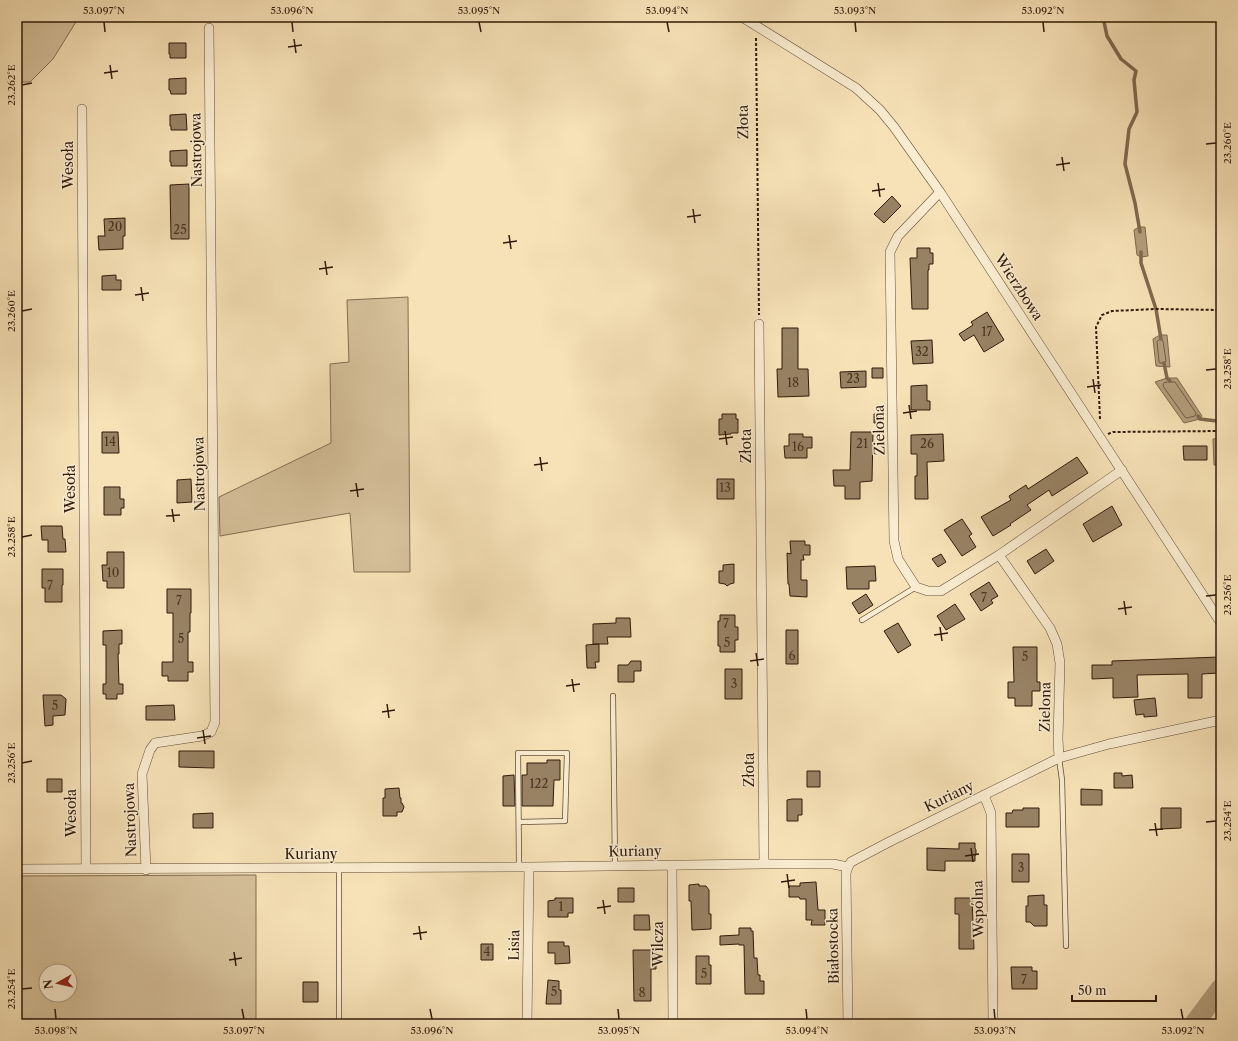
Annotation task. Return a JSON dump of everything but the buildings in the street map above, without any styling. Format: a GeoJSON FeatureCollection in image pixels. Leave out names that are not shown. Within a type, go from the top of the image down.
{"type":"FeatureCollection","features":[{"type":"Feature","properties":{"kind":"street","name":"Wierzbowa"},"geometry":{"type":"LineString","coordinates":[[742,17],[856,88],[880,110],[894,127],[940,192],[1221,623]]}},
{"type":"Feature","properties":{"kind":"street","name":"Nastrojowa"},"geometry":{"type":"LineString","coordinates":[[146,870],[142,774],[150,750],[155,743],[202,736],[211,732],[215,722],[209,28]]}},
{"type":"Feature","properties":{"kind":"street","name":"Wesoła"},"geometry":{"type":"LineString","coordinates":[[82,109],[86,869]]}},
{"type":"Feature","properties":{"kind":"street","name":"Zielona"},"geometry":{"type":"LineString","coordinates":[[916,587],[898,559],[894,541],[890,252],[898,236],[940,192]]}},
{"type":"Feature","properties":{"kind":"street","name":"Złota"},"geometry":{"type":"LineString","coordinates":[[759,324],[764,864]]}},
{"type":"Feature","properties":{"kind":"street"},"geometry":{"type":"LineString","coordinates":[[916,587],[928,591],[941,590],[999,555],[1122,470]]}},
{"type":"Feature","properties":{"kind":"street","name":"Zielona"},"geometry":{"type":"LineString","coordinates":[[999,555],[1050,628],[1057,644],[1060,663],[1059,758]]}},
{"type":"Feature","properties":{"kind":"street","name":"Kuriany"},"geometry":{"type":"LineString","coordinates":[[17,869],[146,870],[764,864],[833,864],[848,867],[851,862],[856,859],[1059,758],[1109,744],[1221,720]]}},
{"type":"Feature","properties":{"kind":"street","name":"Wspólna"},"geometry":{"type":"LineString","coordinates":[[984,795],[991,813],[993,1024]]}},
{"type":"Feature","properties":{"kind":"street","name":"Wilcza"},"geometry":{"type":"LineString","coordinates":[[672,865],[673,1024]]}},
{"type":"Feature","properties":{"kind":"street","name":"Lisia"},"geometry":{"type":"LineString","coordinates":[[527,1024],[529,867]]}},
{"type":"Feature","properties":{"kind":"street","name":"Białostocka"},"geometry":{"type":"LineString","coordinates":[[848,867],[846,873],[848,1024]]}},
{"type":"Feature","properties":{"kind":"lane"},"geometry":{"type":"LineString","coordinates":[[862,620],[916,587]]}},
{"type":"Feature","properties":{"kind":"lane"},"geometry":{"type":"LineString","coordinates":[[613,696],[615,866]]}},
{"type":"Feature","properties":{"kind":"lane"},"geometry":{"type":"LineString","coordinates":[[519,822],[565,821],[567,753],[518,753],[519,867]]}},
{"type":"Feature","properties":{"kind":"lane"},"geometry":{"type":"LineString","coordinates":[[1059,758],[1062,780],[1066,946]]}},
{"type":"Feature","properties":{"kind":"lane"},"geometry":{"type":"LineString","coordinates":[[339,868],[339,1024]]}},
{"type":"Feature","properties":{"kind":"path","name":"Złota"},"geometry":{"type":"LineString","coordinates":[[756,27],[759,324]]}},
{"type":"Feature","properties":{"kind":"path"},"geometry":{"type":"LineString","coordinates":[[1221,310],[1156,309],[1112,311],[1102,315],[1096,327],[1100,437],[1113,432],[1221,431]]}},
{"type":"Feature","properties":{"kind":"shaded area"},"geometry":{"type":"Polygon","coordinates":[[[17,17],[79,17],[53,59],[30,82],[17,82],[17,17]]]}},
{"type":"Feature","properties":{"kind":"shaded area"},"geometry":{"type":"Polygon","coordinates":[[[408,297],[410,572],[354,572],[350,513],[220,536],[219,497],[331,443],[330,364],[349,362],[347,300],[408,297]]]}},
{"type":"Feature","properties":{"kind":"shaded area"},"geometry":{"type":"Polygon","coordinates":[[[256,875],[256,1024],[67,1024],[67,1019],[17,1019],[17,876],[256,875]]]}},
{"type":"Feature","properties":{"kind":"water"},"geometry":{"type":"Polygon","coordinates":[[[1139,227],[1145,227],[1148,256],[1141,257],[1137,255],[1134,230],[1139,227]]]}},
{"type":"Feature","properties":{"kind":"water"},"geometry":{"type":"Polygon","coordinates":[[[1160,335],[1167,335],[1170,367],[1156,366],[1153,339],[1160,335]]]}},
{"type":"Feature","properties":{"kind":"water"},"geometry":{"type":"Polygon","coordinates":[[[1167,378],[1177,378],[1202,416],[1200,419],[1184,423],[1155,382],[1167,378]]]}},
{"type":"Feature","properties":{"kind":"water"},"geometry":{"type":"Polygon","coordinates":[[[1221,438],[1221,465],[1214,465],[1213,439],[1221,438]]]}},
{"type":"Feature","properties":{"kind":"waterway"},"geometry":{"type":"LineString","coordinates":[[1103,17],[1107,36],[1121,59],[1136,71],[1134,80],[1137,112],[1129,129],[1125,164],[1135,203],[1140,232]]}},
{"type":"Feature","properties":{"kind":"waterway"},"geometry":{"type":"LineString","coordinates":[[1141,252],[1141,263],[1156,309],[1161,339]]}},
{"type":"Feature","properties":{"kind":"waterway"},"geometry":{"type":"LineString","coordinates":[[1164,363],[1167,378],[1170,381]]}},
{"type":"Feature","properties":{"kind":"waterway"},"geometry":{"type":"LineString","coordinates":[[1198,416],[1200,419],[1217,421],[1221,424]]}},
{"type":"Feature","properties":{"kind":"waterway"},"geometry":{"type":"LineString","coordinates":[[1194,1024],[1221,988]]}}]}
